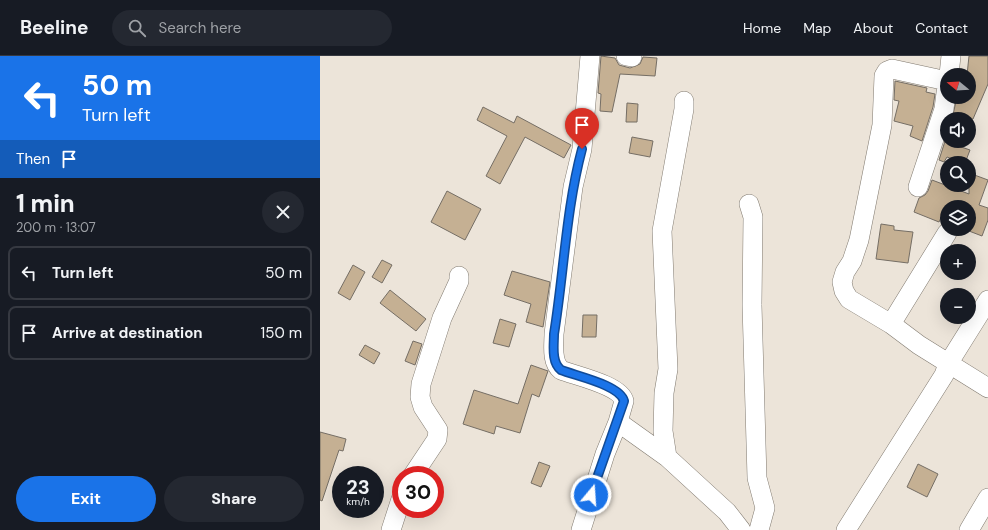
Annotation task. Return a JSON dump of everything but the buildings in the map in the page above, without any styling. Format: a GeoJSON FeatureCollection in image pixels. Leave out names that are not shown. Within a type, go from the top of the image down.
{"type":"FeatureCollection","features":[{"type":"Feature","properties":{"kind":"street"},"geometry":{"type":"LineString","coordinates":[[581,530],[605,454],[618,422],[624,401],[619,392],[593,380],[561,370],[558,367],[554,354],[554,334],[571,201],[575,172],[582,149],[590,56]]}},
{"type":"Feature","properties":{"kind":"street"},"geometry":{"type":"LineString","coordinates":[[949,68],[951,56]]}},
{"type":"Feature","properties":{"kind":"street"},"geometry":{"type":"LineString","coordinates":[[940,79],[892,69],[887,71],[884,76],[882,125],[861,232],[852,261],[845,272],[842,282],[844,291],[849,299],[891,324],[948,364],[988,388]]}},
{"type":"Feature","properties":{"kind":"street"},"geometry":{"type":"LineString","coordinates":[[667,457],[663,431],[664,393],[668,369],[662,231],[684,109],[684,101]]}},
{"type":"Feature","properties":{"kind":"street"},"geometry":{"type":"LineString","coordinates":[[918,187],[945,104]]}},
{"type":"Feature","properties":{"kind":"street"},"geometry":{"type":"LineString","coordinates":[[749,204],[753,217],[752,305],[757,478],[765,508],[759,530]]}},
{"type":"Feature","properties":{"kind":"street"},"geometry":{"type":"LineString","coordinates":[[891,324],[945,236]]}},
{"type":"Feature","properties":{"kind":"street"},"geometry":{"type":"LineString","coordinates":[[419,466],[437,439],[438,430],[421,402],[421,384],[442,318],[459,281],[459,276]]}},
{"type":"Feature","properties":{"kind":"street"},"geometry":{"type":"LineString","coordinates":[[846,530],[944,375],[948,364],[988,300]]}},
{"type":"Feature","properties":{"kind":"street"},"geometry":{"type":"LineString","coordinates":[[618,422],[667,457],[727,512],[741,530]]}},
{"type":"Feature","properties":{"kind":"street"},"geometry":{"type":"LineString","coordinates":[[970,530],[988,498]]}},
{"type":"Feature","properties":{"kind":"street"},"geometry":{"type":"LineString","coordinates":[[391,530],[395,518]]}},
{"type":"Feature","properties":{"kind":"route"},"geometry":{"type":"LineString","coordinates":[[582,149],[575,172],[571,201],[554,334],[554,354],[556,363],[561,370],[593,380],[619,392],[624,401],[618,422],[591,495]]}}]}
